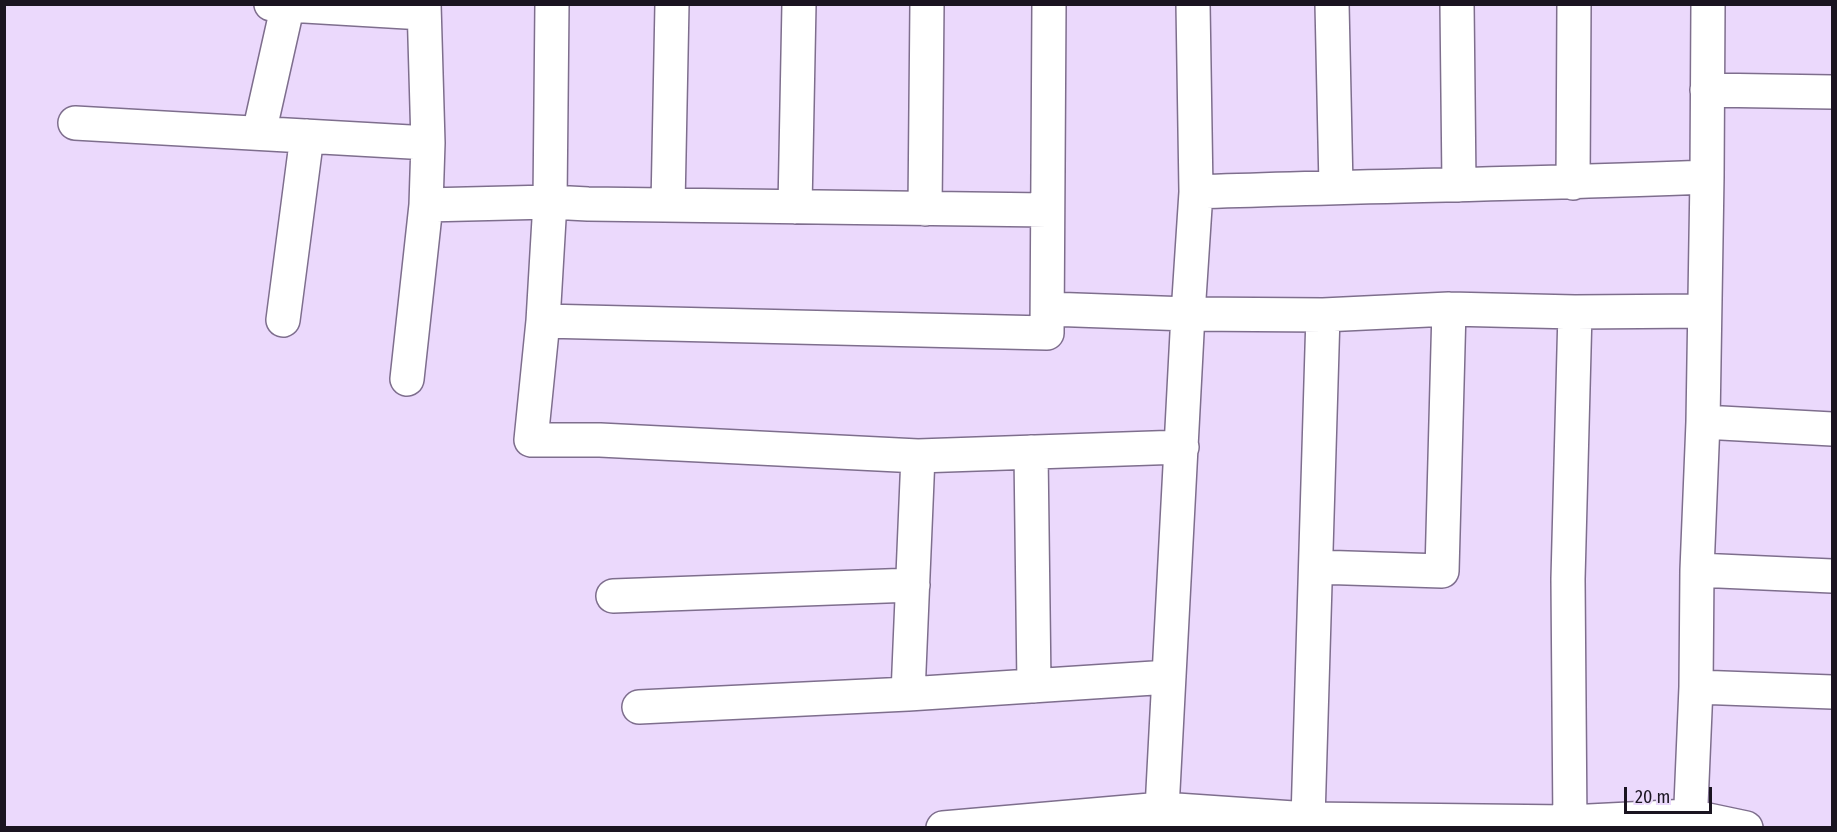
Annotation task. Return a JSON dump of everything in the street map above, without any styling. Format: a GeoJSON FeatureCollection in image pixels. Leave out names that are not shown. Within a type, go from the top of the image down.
{"type":"FeatureCollection","features":[{"type":"Feature","properties":{"kind":"street"},"geometry":{"type":"LineString","coordinates":[[271,4],[423,9],[428,143],[426,206],[407,379]]}},
{"type":"Feature","properties":{"kind":"street"},"geometry":{"type":"LineString","coordinates":[[552,4],[550,202],[543,321],[531,440],[600,440],[918,456],[1182,447]]}},
{"type":"Feature","properties":{"kind":"street"},"geometry":{"type":"LineString","coordinates":[[668,206],[672,4]]}},
{"type":"Feature","properties":{"kind":"street"},"geometry":{"type":"LineString","coordinates":[[795,207],[799,4]]}},
{"type":"Feature","properties":{"kind":"street"},"geometry":{"type":"LineString","coordinates":[[925,209],[927,4]]}},
{"type":"Feature","properties":{"kind":"street"},"geometry":{"type":"LineString","coordinates":[[543,321],[1047,333],[1049,4]]}},
{"type":"Feature","properties":{"kind":"street"},"geometry":{"type":"LineString","coordinates":[[1163,818],[1196,192],[1193,4]]}},
{"type":"Feature","properties":{"kind":"street"},"geometry":{"type":"LineString","coordinates":[[1332,4],[1336,187]]}},
{"type":"Feature","properties":{"kind":"street"},"geometry":{"type":"LineString","coordinates":[[1457,4],[1460,185]]}},
{"type":"Feature","properties":{"kind":"street"},"geometry":{"type":"LineString","coordinates":[[1573,183],[1574,4]]}},
{"type":"Feature","properties":{"kind":"street"},"geometry":{"type":"LineString","coordinates":[[1690,822],[1703,422],[1708,4]]}},
{"type":"Feature","properties":{"kind":"street"},"geometry":{"type":"LineString","coordinates":[[259,133],[288,5]]}},
{"type":"Feature","properties":{"kind":"street"},"geometry":{"type":"LineString","coordinates":[[1707,90],[1833,92]]}},
{"type":"Feature","properties":{"kind":"street"},"geometry":{"type":"LineString","coordinates":[[75,123],[428,143]]}},
{"type":"Feature","properties":{"kind":"street"},"geometry":{"type":"LineString","coordinates":[[283,320],[307,136]]}},
{"type":"Feature","properties":{"kind":"street"},"geometry":{"type":"LineString","coordinates":[[1196,192],[1573,183],[1707,177]]}},
{"type":"Feature","properties":{"kind":"street"},"geometry":{"type":"LineString","coordinates":[[426,206],[550,202],[668,206],[1047,210]]}},
{"type":"Feature","properties":{"kind":"street"},"geometry":{"type":"LineString","coordinates":[[1048,309],[1188,314],[1323,315],[1449,309],[1575,312],[1704,311]]}},
{"type":"Feature","properties":{"kind":"street"},"geometry":{"type":"LineString","coordinates":[[1316,567],[1442,571],[1449,309]]}},
{"type":"Feature","properties":{"kind":"street"},"geometry":{"type":"LineString","coordinates":[[1570,825],[1568,579],[1575,312]]}},
{"type":"Feature","properties":{"kind":"street"},"geometry":{"type":"LineString","coordinates":[[1308,819],[1323,315]]}},
{"type":"Feature","properties":{"kind":"street"},"geometry":{"type":"LineString","coordinates":[[1703,422],[1833,429]]}},
{"type":"Feature","properties":{"kind":"street"},"geometry":{"type":"LineString","coordinates":[[1031,452],[1034,686]]}},
{"type":"Feature","properties":{"kind":"street"},"geometry":{"type":"LineString","coordinates":[[908,694],[918,456]]}},
{"type":"Feature","properties":{"kind":"street"},"geometry":{"type":"LineString","coordinates":[[1697,570],[1833,576]]}},
{"type":"Feature","properties":{"kind":"street"},"geometry":{"type":"LineString","coordinates":[[613,596],[913,585]]}},
{"type":"Feature","properties":{"kind":"street"},"geometry":{"type":"LineString","coordinates":[[639,707],[908,694],[1169,676]]}},
{"type":"Feature","properties":{"kind":"street"},"geometry":{"type":"LineString","coordinates":[[1696,687],[1833,692]]}},
{"type":"Feature","properties":{"kind":"street"},"geometry":{"type":"LineString","coordinates":[[943,828],[1163,818],[1570,825],[1690,822],[1746,828]]}}]}
